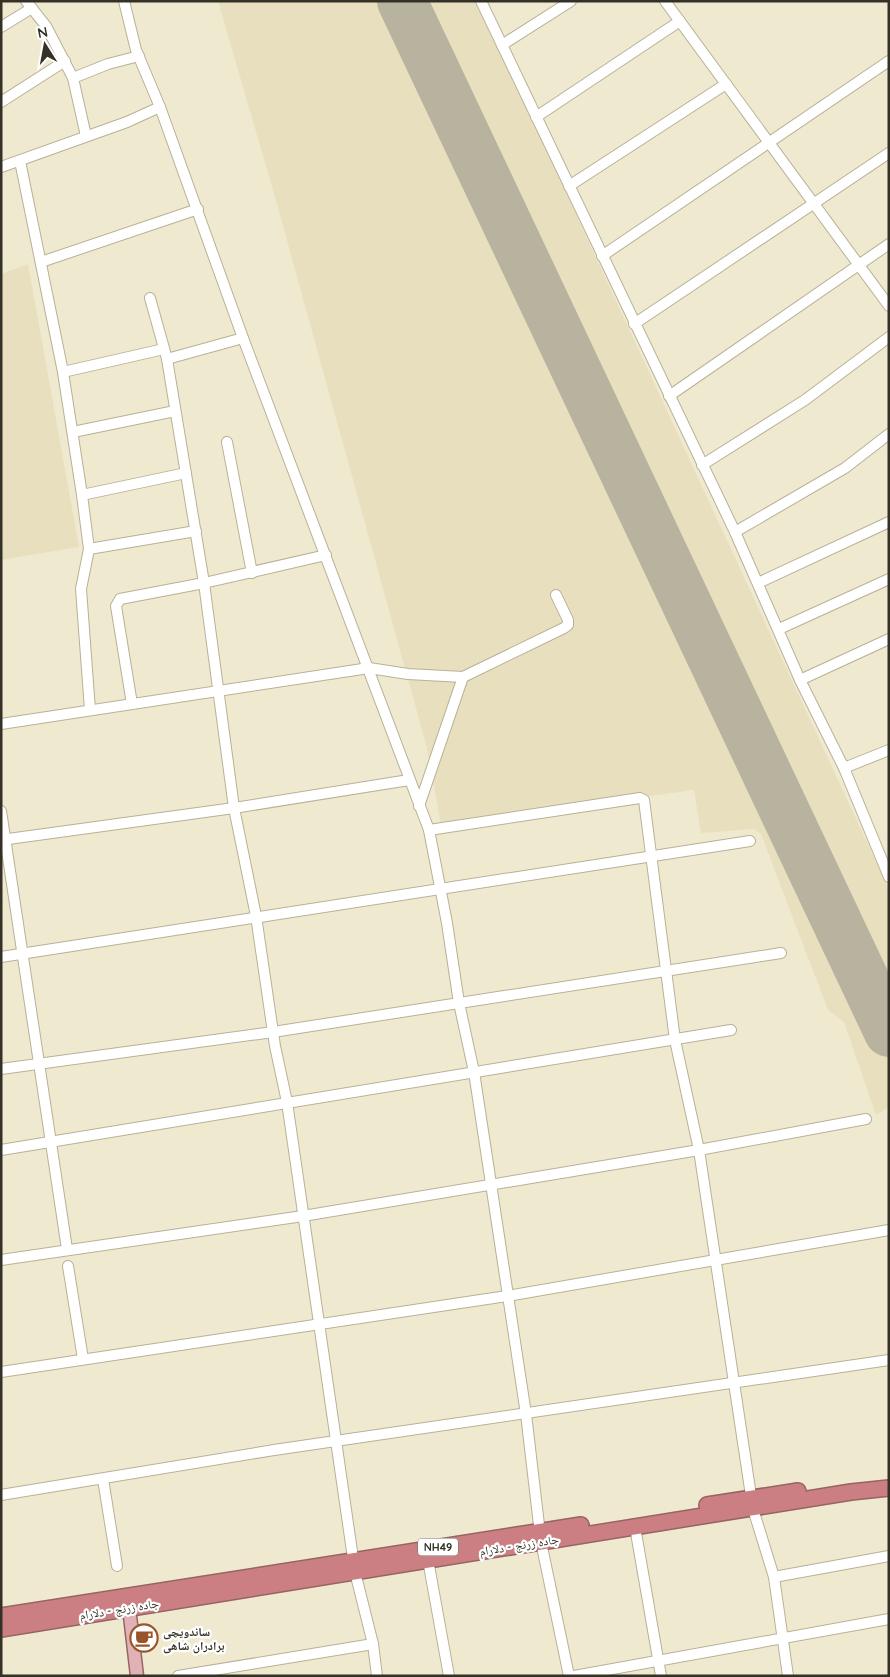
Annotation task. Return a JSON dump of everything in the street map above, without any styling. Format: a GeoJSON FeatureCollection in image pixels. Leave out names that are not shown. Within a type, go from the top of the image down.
{"type":"FeatureCollection","features":[{"type":"Feature","properties":{"kind":"highway","name":"جاده زرنج - دلارام"},"geometry":{"type":"LineString","coordinates":[[355,1566],[428,1560],[540,1536],[635,1527],[875,1479],[889,1479]]}},
{"type":"Feature","properties":{"kind":"highway","name":"جاده زرنج - دلارام"},"geometry":{"type":"LineString","coordinates":[[1,1616],[124,1602],[752,1503],[889,1488]]}},
{"type":"Feature","properties":{"kind":"highway","name":"جاده زرنج - دلارام"},"geometry":{"type":"LineString","coordinates":[[1,1629],[124,1602]]}},
{"type":"Feature","properties":{"kind":"main road"},"geometry":{"type":"LineString","coordinates":[[124,1602],[130,1676]]}},
{"type":"Feature","properties":{"kind":"main road"},"geometry":{"type":"LineString","coordinates":[[124,1602],[137,1676]]}},
{"type":"Feature","properties":{"kind":"street"},"geometry":{"type":"LineString","coordinates":[[124,1],[139,56],[160,107],[243,338],[429,830],[459,1003],[474,1072],[526,1414],[540,1536],[569,1676]]}},
{"type":"Feature","properties":{"kind":"street"},"geometry":{"type":"LineString","coordinates":[[481,1],[735,532],[800,680],[844,768],[887,870]]}},
{"type":"Feature","properties":{"kind":"street"},"geometry":{"type":"LineString","coordinates":[[502,46],[571,1]]}},
{"type":"Feature","properties":{"kind":"street"},"geometry":{"type":"LineString","coordinates":[[665,1],[889,306]]}},
{"type":"Feature","properties":{"kind":"street"},"geometry":{"type":"LineString","coordinates":[[1,27],[29,4],[46,26],[73,78],[86,136]]}},
{"type":"Feature","properties":{"kind":"street"},"geometry":{"type":"LineString","coordinates":[[536,117],[680,21]]}},
{"type":"Feature","properties":{"kind":"street"},"geometry":{"type":"LineString","coordinates":[[73,78],[108,64],[139,56]]}},
{"type":"Feature","properties":{"kind":"street"},"geometry":{"type":"LineString","coordinates":[[602,256],[770,144],[889,61]]}},
{"type":"Feature","properties":{"kind":"street"},"geometry":{"type":"LineString","coordinates":[[1,102],[65,62]]}},
{"type":"Feature","properties":{"kind":"street"},"geometry":{"type":"LineString","coordinates":[[569,186],[726,84]]}},
{"type":"Feature","properties":{"kind":"street"},"geometry":{"type":"LineString","coordinates":[[1,167],[127,122],[160,107]]}},
{"type":"Feature","properties":{"kind":"street"},"geometry":{"type":"LineString","coordinates":[[634,324],[889,153]]}},
{"type":"Feature","properties":{"kind":"street"},"geometry":{"type":"LineString","coordinates":[[20,161],[63,372],[89,549],[80,589],[90,710]]}},
{"type":"Feature","properties":{"kind":"street"},"geometry":{"type":"LineString","coordinates":[[40,262],[198,209]]}},
{"type":"Feature","properties":{"kind":"street"},"geometry":{"type":"LineString","coordinates":[[669,396],[889,244]]}},
{"type":"Feature","properties":{"kind":"street"},"geometry":{"type":"LineString","coordinates":[[150,298],[167,360],[196,531],[234,808],[256,916],[273,1032],[288,1102],[303,1216],[322,1326],[336,1441],[355,1566],[373,1644],[377,1676]]}},
{"type":"Feature","properties":{"kind":"street"},"geometry":{"type":"LineString","coordinates":[[702,465],[805,400],[889,337]]}},
{"type":"Feature","properties":{"kind":"street"},"geometry":{"type":"LineString","coordinates":[[167,360],[243,338]]}},
{"type":"Feature","properties":{"kind":"street"},"geometry":{"type":"LineString","coordinates":[[63,372],[164,349]]}},
{"type":"Feature","properties":{"kind":"street"},"geometry":{"type":"LineString","coordinates":[[73,432],[175,411]]}},
{"type":"Feature","properties":{"kind":"street"},"geometry":{"type":"LineString","coordinates":[[735,532],[845,468],[889,434]]}},
{"type":"Feature","properties":{"kind":"street"},"geometry":{"type":"LineString","coordinates":[[227,442],[252,573]]}},
{"type":"Feature","properties":{"kind":"street"},"geometry":{"type":"LineString","coordinates":[[82,495],[186,473]]}},
{"type":"Feature","properties":{"kind":"street"},"geometry":{"type":"LineString","coordinates":[[758,583],[889,522]]}},
{"type":"Feature","properties":{"kind":"street"},"geometry":{"type":"LineString","coordinates":[[89,549],[196,531]]}},
{"type":"Feature","properties":{"kind":"street"},"geometry":{"type":"LineString","coordinates":[[132,704],[116,602],[120,599],[252,573],[326,555]]}},
{"type":"Feature","properties":{"kind":"street"},"geometry":{"type":"LineString","coordinates":[[779,629],[889,579]]}},
{"type":"Feature","properties":{"kind":"street"},"geometry":{"type":"LineString","coordinates":[[1,724],[369,668],[408,674],[463,678],[568,625],[568,620],[556,595]]}},
{"type":"Feature","properties":{"kind":"street"},"geometry":{"type":"LineString","coordinates":[[800,680],[889,639]]}},
{"type":"Feature","properties":{"kind":"street"},"geometry":{"type":"LineString","coordinates":[[419,806],[463,678]]}},
{"type":"Feature","properties":{"kind":"street"},"geometry":{"type":"LineString","coordinates":[[844,768],[889,750]]}},
{"type":"Feature","properties":{"kind":"street"},"geometry":{"type":"LineString","coordinates":[[3,840],[234,808],[410,780]]}},
{"type":"Feature","properties":{"kind":"street"},"geometry":{"type":"LineString","coordinates":[[429,830],[643,798],[668,971],[675,1040],[699,1150],[752,1503],[774,1577],[788,1676]]}},
{"type":"Feature","properties":{"kind":"street"},"geometry":{"type":"LineString","coordinates":[[1,811],[3,840],[24,953],[67,1249]]}},
{"type":"Feature","properties":{"kind":"street"},"geometry":{"type":"LineString","coordinates":[[1,957],[652,854],[750,841]]}},
{"type":"Feature","properties":{"kind":"street"},"geometry":{"type":"LineString","coordinates":[[1,1069],[273,1032],[781,953]]}},
{"type":"Feature","properties":{"kind":"street"},"geometry":{"type":"LineString","coordinates":[[1,1150],[52,1140],[731,1030]]}},
{"type":"Feature","properties":{"kind":"street"},"geometry":{"type":"LineString","coordinates":[[1,1260],[303,1216],[699,1150],[866,1118]]}},
{"type":"Feature","properties":{"kind":"street"},"geometry":{"type":"LineString","coordinates":[[1,1372],[322,1326],[349,1319],[507,1296],[889,1230]]}},
{"type":"Feature","properties":{"kind":"street"},"geometry":{"type":"LineString","coordinates":[[68,1266],[83,1359]]}},
{"type":"Feature","properties":{"kind":"street"},"geometry":{"type":"LineString","coordinates":[[1,1495],[336,1441],[889,1360]]}},
{"type":"Feature","properties":{"kind":"street"},"geometry":{"type":"LineString","coordinates":[[103,1480],[117,1566]]}},
{"type":"Feature","properties":{"kind":"street"},"geometry":{"type":"LineString","coordinates":[[635,1527],[661,1676]]}},
{"type":"Feature","properties":{"kind":"street"},"geometry":{"type":"LineString","coordinates":[[774,1577],[889,1556]]}},
{"type":"Feature","properties":{"kind":"street"},"geometry":{"type":"LineString","coordinates":[[428,1560],[449,1676]]}},
{"type":"Feature","properties":{"kind":"street"},"geometry":{"type":"LineString","coordinates":[[574,1676],[659,1659],[889,1619]]}},
{"type":"Feature","properties":{"kind":"street"},"geometry":{"type":"LineString","coordinates":[[178,1676],[373,1644]]}},
{"type":"Feature","properties":{"kind":"shaded area"},"geometry":{"type":"Polygon","coordinates":[[[218,1],[477,1],[889,890],[889,1107],[876,1115],[844,1022],[828,1010],[761,834],[754,829],[701,833],[694,790],[441,824],[427,748],[275,197],[218,1]]]}},
{"type":"Feature","properties":{"kind":"shaded area"},"geometry":{"type":"Polygon","coordinates":[[[28,264],[79,547],[1,560],[1,274],[28,264]]]}},
{"type":"Feature","properties":{"kind":"runway"},"geometry":{"type":"LineString","coordinates":[[402,1],[889,1032]]}},
{"type":"Feature","properties":{"kind":"place","name":"ساندویچی برادران شاهی"},"geometry":{"type":"Point","coordinates":[144,1638]}}]}
